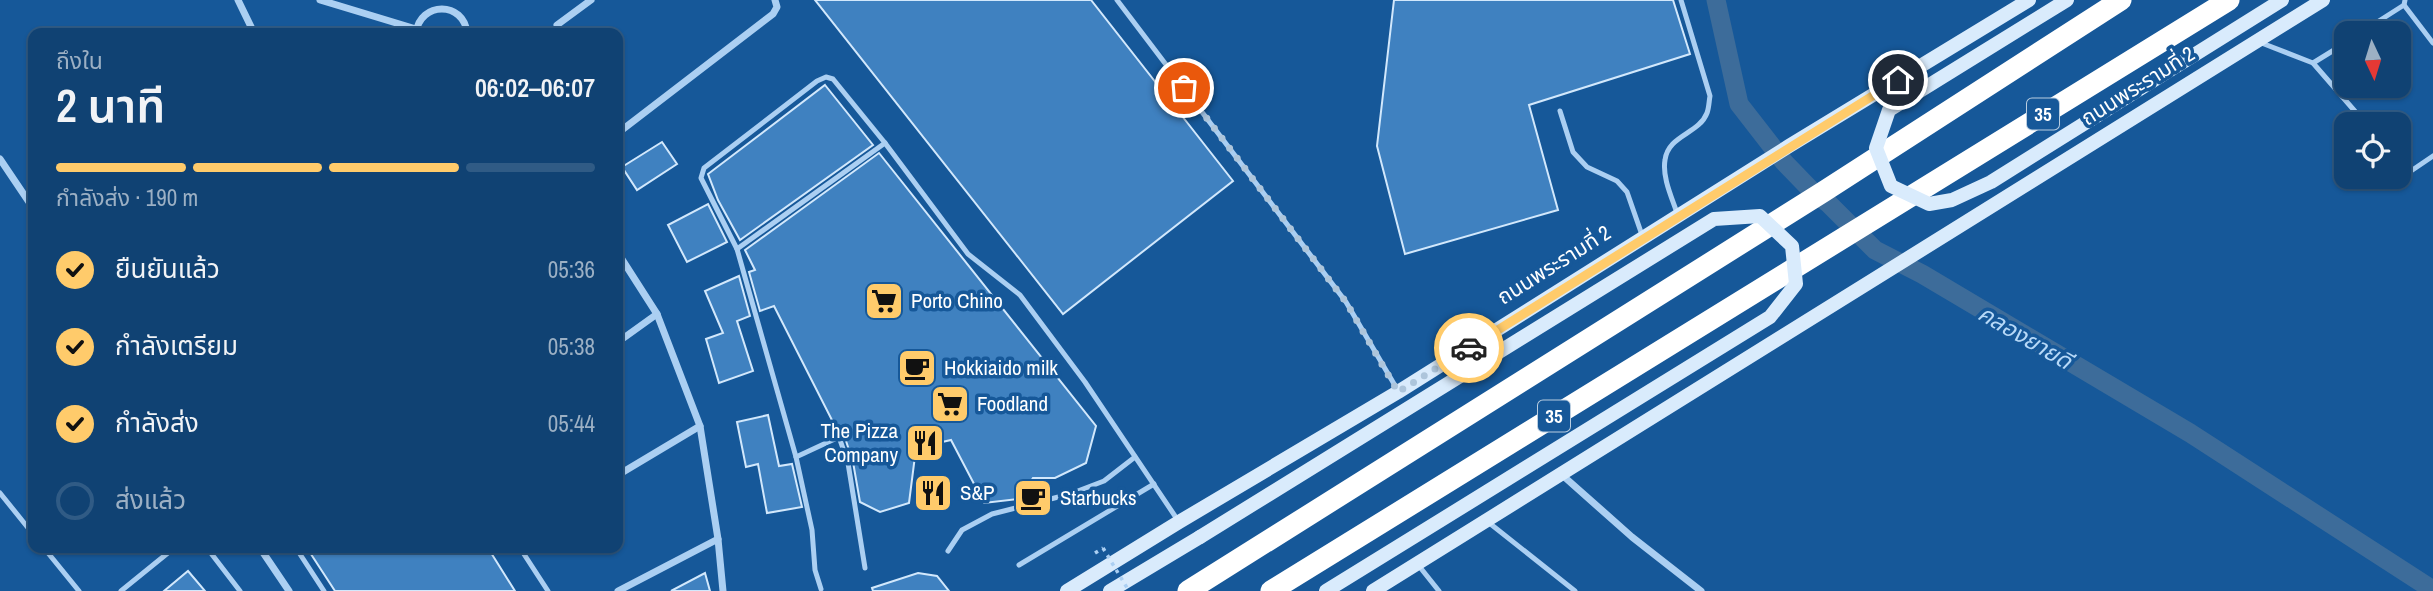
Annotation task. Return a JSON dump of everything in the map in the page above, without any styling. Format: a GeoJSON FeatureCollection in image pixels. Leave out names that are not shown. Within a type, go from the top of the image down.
{"type":"FeatureCollection","features":[{"type":"Feature","properties":{"kind":"highway","name":"35"},"geometry":{"type":"LineString","coordinates":[[1188,591],[1822,192],[2121,0]]}},
{"type":"Feature","properties":{"kind":"highway","name":"ถนนพระรามที่ 2"},"geometry":{"type":"LineString","coordinates":[[1271,591],[2229,0]]}},
{"type":"Feature","properties":{"kind":"main road","name":"ถนนพระรามที่ 2"},"geometry":{"type":"LineString","coordinates":[[1068,591],[1398,392],[1789,146],[2029,0]]}},
{"type":"Feature","properties":{"kind":"main road"},"geometry":{"type":"LineString","coordinates":[[2067,0],[1889,110],[1876,148],[1891,186],[1930,204],[1962,196],[1991,182],[2281,0]]}},
{"type":"Feature","properties":{"kind":"main road","name":"ถนนพระรามที่ 2"},"geometry":{"type":"LineString","coordinates":[[1373,591],[2323,0]]}},
{"type":"Feature","properties":{"kind":"main road"},"geometry":{"type":"LineString","coordinates":[[1111,591],[1714,219],[1760,216],[1793,246],[1796,284],[1770,317],[1326,591]]}},
{"type":"Feature","properties":{"kind":"street"},"geometry":{"type":"LineString","coordinates":[[238,0],[252,28]]}},
{"type":"Feature","properties":{"kind":"street"},"geometry":{"type":"LineString","coordinates":[[320,0],[407,28]]}},
{"type":"Feature","properties":{"kind":"street"},"geometry":{"type":"LineString","coordinates":[[557,25],[591,0]]}},
{"type":"Feature","properties":{"kind":"street"},"geometry":{"type":"LineString","coordinates":[[623,128],[773,13],[777,6],[775,0]]}},
{"type":"Feature","properties":{"kind":"street"},"geometry":{"type":"LineString","coordinates":[[417,28],[423,16],[444,4],[464,20],[466,28]]}},
{"type":"Feature","properties":{"kind":"street"},"geometry":{"type":"LineString","coordinates":[[0,159],[28,201]]}},
{"type":"Feature","properties":{"kind":"street"},"geometry":{"type":"LineString","coordinates":[[623,261],[657,314],[700,426],[718,539],[723,591]]}},
{"type":"Feature","properties":{"kind":"street"},"geometry":{"type":"LineString","coordinates":[[623,338],[657,314]]}},
{"type":"Feature","properties":{"kind":"street"},"geometry":{"type":"LineString","coordinates":[[623,472],[700,426]]}},
{"type":"Feature","properties":{"kind":"street"},"geometry":{"type":"LineString","coordinates":[[1560,474],[1632,537],[1701,591]]}},
{"type":"Feature","properties":{"kind":"street"},"geometry":{"type":"LineString","coordinates":[[618,591],[718,539]]}},
{"type":"Feature","properties":{"kind":"street"},"geometry":{"type":"LineString","coordinates":[[263,553],[289,591]]}},
{"type":"Feature","properties":{"kind":"lane"},"geometry":{"type":"LineString","coordinates":[[1117,0],[1346,302],[1398,392]]}},
{"type":"Feature","properties":{"kind":"lane"},"geometry":{"type":"LineString","coordinates":[[1678,216],[1664,161],[1668,148],[1700,124],[1708,112],[1710,96],[1681,0]]}},
{"type":"Feature","properties":{"kind":"lane"},"geometry":{"type":"LineString","coordinates":[[2378,21],[2405,3],[2433,44]]}},
{"type":"Feature","properties":{"kind":"lane"},"geometry":{"type":"LineString","coordinates":[[2257,41],[2313,63],[2356,112]]}},
{"type":"Feature","properties":{"kind":"lane"},"geometry":{"type":"LineString","coordinates":[[2313,63],[2334,50]]}},
{"type":"Feature","properties":{"kind":"lane"},"geometry":{"type":"LineString","coordinates":[[821,589],[815,570],[812,530],[796,457],[737,249],[701,178],[701,172],[817,81],[826,77],[833,79],[885,143],[968,254],[1020,295],[1085,382],[1179,522]]}},
{"type":"Feature","properties":{"kind":"lane"},"geometry":{"type":"LineString","coordinates":[[1560,111],[1573,152],[1587,167],[1618,181],[1627,192],[1643,239]]}},
{"type":"Feature","properties":{"kind":"lane"},"geometry":{"type":"LineString","coordinates":[[737,249],[885,143]]}},
{"type":"Feature","properties":{"kind":"lane"},"geometry":{"type":"LineString","coordinates":[[2411,171],[2433,156]]}},
{"type":"Feature","properties":{"kind":"lane"},"geometry":{"type":"LineString","coordinates":[[796,457],[839,437],[848,463],[865,568]]}},
{"type":"Feature","properties":{"kind":"lane"},"geometry":{"type":"LineString","coordinates":[[948,551],[962,530],[992,514],[1070,494],[1104,481],[1135,457]]}},
{"type":"Feature","properties":{"kind":"lane"},"geometry":{"type":"LineString","coordinates":[[1019,565],[1154,484]]}},
{"type":"Feature","properties":{"kind":"lane"},"geometry":{"type":"LineString","coordinates":[[0,493],[28,528]]}},
{"type":"Feature","properties":{"kind":"lane"},"geometry":{"type":"LineString","coordinates":[[1486,520],[1575,591]]}},
{"type":"Feature","properties":{"kind":"lane"},"geometry":{"type":"LineString","coordinates":[[48,553],[79,591]]}},
{"type":"Feature","properties":{"kind":"lane"},"geometry":{"type":"LineString","coordinates":[[121,591],[168,553]]}},
{"type":"Feature","properties":{"kind":"lane"},"geometry":{"type":"LineString","coordinates":[[211,553],[240,591]]}},
{"type":"Feature","properties":{"kind":"lane"},"geometry":{"type":"LineString","coordinates":[[299,553],[324,591]]}},
{"type":"Feature","properties":{"kind":"lane"},"geometry":{"type":"LineString","coordinates":[[523,553],[548,591]]}},
{"type":"Feature","properties":{"kind":"lane"},"geometry":{"type":"LineString","coordinates":[[1417,563],[1439,591]]}},
{"type":"Feature","properties":{"kind":"path"},"geometry":{"type":"LineString","coordinates":[[1103,548],[1129,591]]}},
{"type":"Feature","properties":{"kind":"building"},"geometry":{"type":"Polygon","coordinates":[[[815,0],[1091,0],[1233,181],[1063,314],[815,0]]]}},
{"type":"Feature","properties":{"kind":"building"},"geometry":{"type":"Polygon","coordinates":[[[1394,0],[1673,0],[1690,54],[1529,105],[1558,210],[1405,254],[1377,146],[1394,0]]]}},
{"type":"Feature","properties":{"kind":"building"},"geometry":{"type":"Polygon","coordinates":[[[825,85],[873,145],[740,240],[718,200],[708,174],[825,85]]]}},
{"type":"Feature","properties":{"kind":"building"},"geometry":{"type":"Polygon","coordinates":[[[662,142],[677,164],[637,190],[623,166],[662,142]]]}},
{"type":"Feature","properties":{"kind":"building","name":"Porto Chino"},"geometry":{"type":"Polygon","coordinates":[[[879,153],[1096,426],[1086,463],[1055,478],[1033,478],[1019,499],[984,503],[951,440],[916,448],[909,503],[880,512],[860,502],[853,462],[844,435],[838,432],[774,306],[760,311],[749,272],[755,270],[745,250],[879,153]]]}},
{"type":"Feature","properties":{"kind":"building"},"geometry":{"type":"Polygon","coordinates":[[[708,204],[727,242],[687,262],[668,225],[708,204]]]}},
{"type":"Feature","properties":{"kind":"building"},"geometry":{"type":"Polygon","coordinates":[[[739,276],[750,316],[737,321],[753,371],[719,383],[706,339],[723,333],[705,291],[739,276]]]}},
{"type":"Feature","properties":{"kind":"building"},"geometry":{"type":"Polygon","coordinates":[[[768,415],[779,466],[792,464],[802,507],[767,513],[758,464],[746,467],[737,422],[768,415]]]}},
{"type":"Feature","properties":{"kind":"building"},"geometry":{"type":"Polygon","coordinates":[[[310,553],[491,553],[515,591],[335,591],[310,553]]]}},
{"type":"Feature","properties":{"kind":"building"},"geometry":{"type":"Polygon","coordinates":[[[188,571],[205,591],[164,591],[188,571]]]}},
{"type":"Feature","properties":{"kind":"building"},"geometry":{"type":"Polygon","coordinates":[[[705,573],[710,591],[671,591],[705,573]]]}},
{"type":"Feature","properties":{"kind":"building"},"geometry":{"type":"Polygon","coordinates":[[[918,573],[937,576],[949,591],[873,591],[872,588],[918,573]]]}},
{"type":"Feature","properties":{"kind":"waterway","name":"คลองยายดี"},"geometry":{"type":"LineString","coordinates":[[1716,0],[1739,104],[1784,162],[1875,250],[1922,274],[2190,433],[2433,590]]}},
{"type":"Feature","properties":{"kind":"way so far"},"geometry":{"type":"LineString","coordinates":[[1184,88],[1346,302],[1398,392],[1469,348]]}},
{"type":"Feature","properties":{"kind":"place","name":"Porto Chino"},"geometry":{"type":"Point","coordinates":[884,301]}},
{"type":"Feature","properties":{"kind":"place","name":"Hokkiaido milk"},"geometry":{"type":"Point","coordinates":[917,368]}},
{"type":"Feature","properties":{"kind":"place","name":"Foodland"},"geometry":{"type":"Point","coordinates":[950,404]}},
{"type":"Feature","properties":{"kind":"place","name":"The Pizza Company"},"geometry":{"type":"Point","coordinates":[925,443]}},
{"type":"Feature","properties":{"kind":"place","name":"S&P"},"geometry":{"type":"Point","coordinates":[933,493]}},
{"type":"Feature","properties":{"kind":"place","name":"Starbucks"},"geometry":{"type":"Point","coordinates":[1033,498]}},
{"type":"Feature","properties":{"kind":"route"},"geometry":{"type":"LineString","coordinates":[[1469,348],[1898,80]]}}]}
